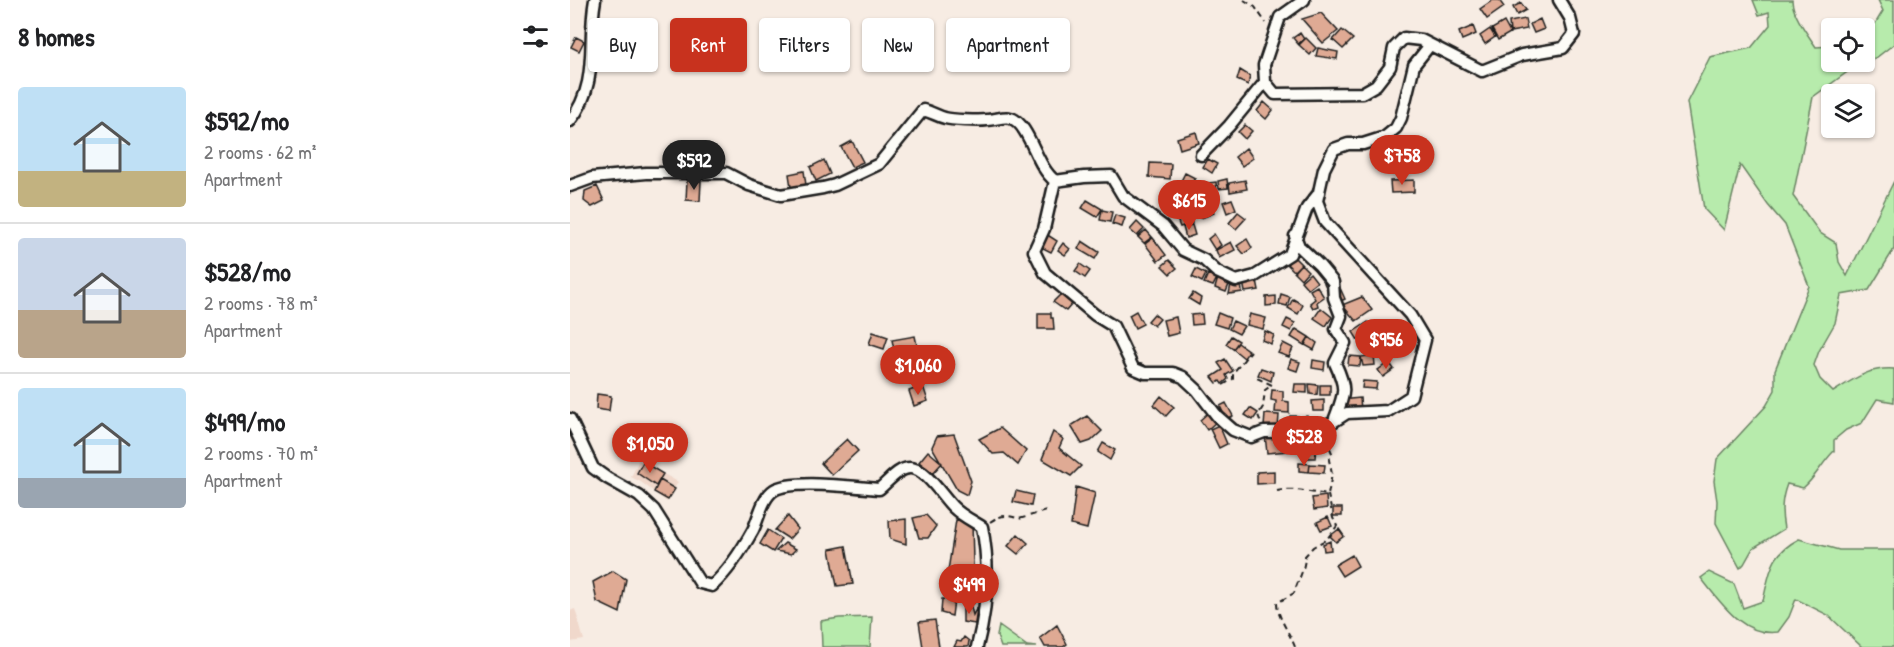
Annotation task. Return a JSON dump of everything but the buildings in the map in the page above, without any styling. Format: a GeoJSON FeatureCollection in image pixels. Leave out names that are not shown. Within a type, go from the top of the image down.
{"type":"FeatureCollection","features":[{"type":"Feature","properties":{"kind":"street"},"geometry":{"type":"LineString","coordinates":[[570,121],[576,113],[591,74],[595,0]]}},
{"type":"Feature","properties":{"kind":"street"},"geometry":{"type":"LineString","coordinates":[[1304,0],[1280,17],[1264,65],[1265,82],[1275,94],[1362,93],[1376,84],[1390,67],[1394,48],[1404,38],[1421,40],[1482,71],[1522,55],[1563,48],[1574,34],[1570,18],[1559,0]]}},
{"type":"Feature","properties":{"kind":"street"},"geometry":{"type":"LineString","coordinates":[[1055,181],[1044,229],[1034,251],[1045,273],[1095,315],[1113,326],[1133,368],[1145,373],[1173,373],[1183,377],[1197,390],[1217,416],[1233,430],[1251,437],[1264,432],[1319,431],[1347,413],[1388,411],[1411,396],[1425,340],[1410,315],[1325,222],[1317,201],[1324,169],[1334,149],[1348,144],[1363,144],[1384,137],[1396,128],[1407,100],[1414,65],[1430,45]]}},
{"type":"Feature","properties":{"kind":"street"},"geometry":{"type":"LineString","coordinates":[[1201,155],[1229,126],[1265,82]]}},
{"type":"Feature","properties":{"kind":"street"},"geometry":{"type":"LineString","coordinates":[[570,186],[592,178],[646,173],[726,173],[748,185],[781,195],[836,185],[879,164],[923,110],[934,112],[946,119],[990,120],[1002,116],[1014,119],[1023,128],[1042,161],[1045,173],[1055,181],[1111,176],[1123,196],[1163,226],[1183,250],[1204,260],[1217,272],[1236,281],[1255,276],[1290,254],[1307,208],[1319,192]]}},
{"type":"Feature","properties":{"kind":"street"},"geometry":{"type":"LineString","coordinates":[[1295,236],[1299,246],[1333,282],[1334,298],[1341,316],[1336,328],[1345,343],[1335,363],[1344,382],[1344,394],[1332,421]]}},
{"type":"Feature","properties":{"kind":"street"},"geometry":{"type":"LineString","coordinates":[[570,419],[593,468],[639,496],[654,510],[700,583],[707,586],[712,586],[719,579],[741,550],[766,498],[774,490],[786,486],[879,489],[901,470],[909,467],[919,470],[947,498],[953,508],[982,527],[985,542],[987,597],[977,647]]}},
{"type":"Feature","properties":{"kind":"path"},"geometry":{"type":"LineString","coordinates":[[1244,0],[1255,7],[1265,20],[1273,39]]}},
{"type":"Feature","properties":{"kind":"path"},"geometry":{"type":"LineString","coordinates":[[1223,385],[1233,379],[1233,373],[1251,351]]}},
{"type":"Feature","properties":{"kind":"path"},"geometry":{"type":"LineString","coordinates":[[1257,378],[1272,385],[1265,390],[1263,407],[1258,415],[1264,432]]}},
{"type":"Feature","properties":{"kind":"path"},"geometry":{"type":"LineString","coordinates":[[1296,647],[1279,615],[1277,603],[1294,593],[1305,566],[1305,556],[1313,547],[1327,539],[1337,526],[1328,495],[1332,474],[1329,460],[1332,453],[1329,446],[1332,421]]}},
{"type":"Feature","properties":{"kind":"path"},"geometry":{"type":"LineString","coordinates":[[1277,491],[1290,488],[1310,494],[1328,495]]}},
{"type":"Feature","properties":{"kind":"path"},"geometry":{"type":"LineString","coordinates":[[982,527],[997,516],[1019,519],[1046,511]]}},
{"type":"Feature","properties":{"kind":"shaded area"},"geometry":{"type":"Polygon","coordinates":[[[639,460],[678,482],[667,502],[631,477],[639,460]]]}},
{"type":"Feature","properties":{"kind":"shaded area"},"geometry":{"type":"Polygon","coordinates":[[[575,609],[584,640],[570,642],[570,611],[575,609]]]}},
{"type":"Feature","properties":{"kind":"green space"},"geometry":{"type":"Polygon","coordinates":[[[1753,0],[1792,0],[1797,18],[1805,31],[1816,47],[1821,47],[1821,72],[1847,72],[1831,84],[1821,84],[1821,91],[1813,97],[1793,196],[1820,233],[1836,243],[1839,262],[1847,276],[1894,181],[1894,249],[1869,290],[1841,295],[1835,323],[1814,365],[1820,379],[1833,392],[1869,372],[1894,369],[1894,402],[1877,399],[1862,423],[1846,430],[1834,440],[1834,451],[1803,488],[1787,484],[1782,506],[1784,529],[1753,548],[1740,568],[1716,523],[1717,501],[1714,481],[1717,459],[1766,406],[1775,390],[1775,370],[1809,286],[1785,225],[1740,165],[1724,230],[1704,209],[1687,102],[1710,57],[1751,48],[1770,25],[1769,12],[1759,15],[1753,0]]]}},
{"type":"Feature","properties":{"kind":"green space"},"geometry":{"type":"Polygon","coordinates":[[[1878,0],[1894,0],[1894,44],[1875,58],[1875,24],[1883,11],[1878,0]]]}},
{"type":"Feature","properties":{"kind":"green space"},"geometry":{"type":"Polygon","coordinates":[[[1799,539],[1839,550],[1894,550],[1894,647],[1862,647],[1828,615],[1796,599],[1789,617],[1778,632],[1754,629],[1734,616],[1701,578],[1709,572],[1734,584],[1743,608],[1763,601],[1770,573],[1777,558],[1782,551],[1799,539]]]}},
{"type":"Feature","properties":{"kind":"green space"},"geometry":{"type":"Polygon","coordinates":[[[872,617],[870,647],[822,647],[821,621],[872,617]]]}},
{"type":"Feature","properties":{"kind":"green space"},"geometry":{"type":"Polygon","coordinates":[[[999,626],[1027,646],[1037,647],[1001,647],[997,636],[999,626]]]}}]}
